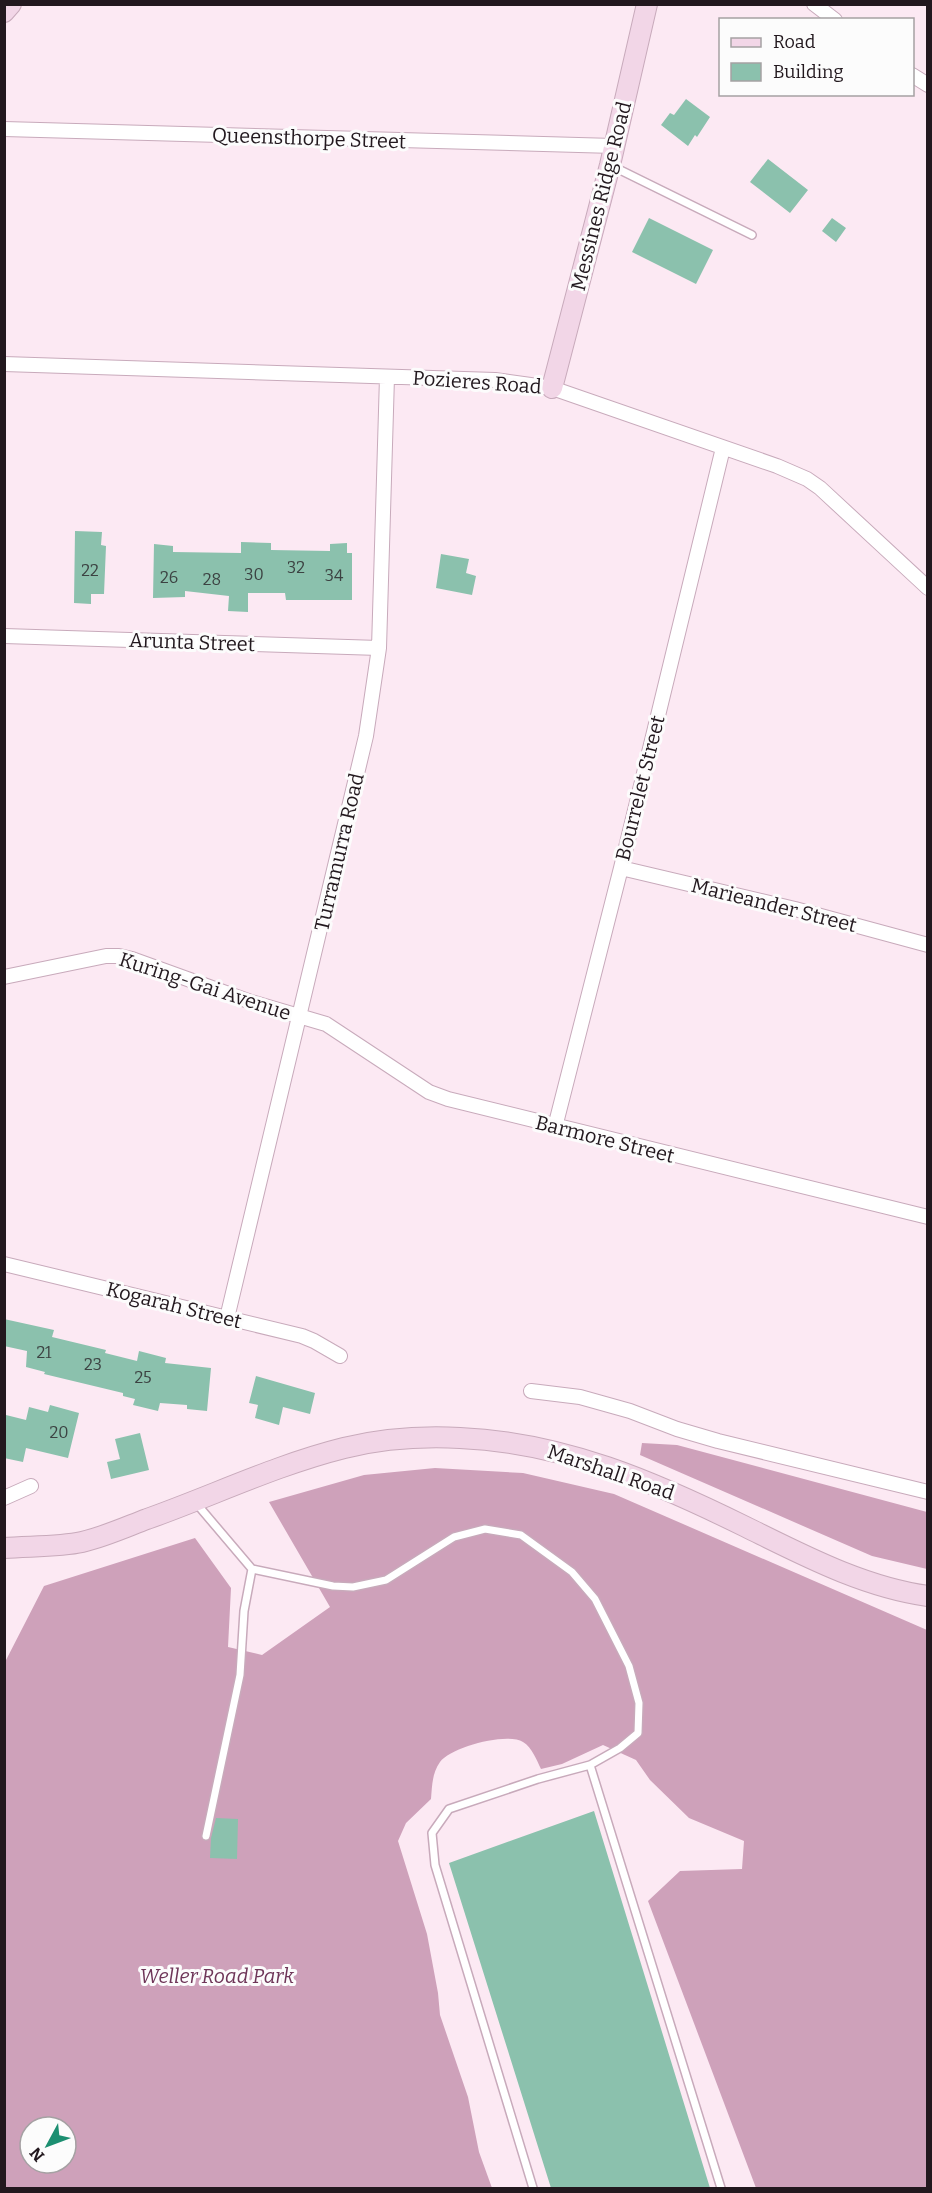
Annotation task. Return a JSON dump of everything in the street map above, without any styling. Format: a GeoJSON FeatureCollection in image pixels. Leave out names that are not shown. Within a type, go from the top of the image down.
{"type":"FeatureCollection","features":[{"type":"Feature","properties":{"kind":"main road"},"geometry":{"type":"LineString","coordinates":[[4,12],[11,4]]}},
{"type":"Feature","properties":{"kind":"main road","name":"Messines Ridge Road"},"geometry":{"type":"LineString","coordinates":[[552,388],[612,155],[647,4]]}},
{"type":"Feature","properties":{"kind":"main road","name":"Marshall Road"},"geometry":{"type":"LineString","coordinates":[[4,1548],[82,1542],[196,1502],[297,1462],[346,1448],[411,1438],[458,1438],[550,1449],[587,1460],[692,1501],[777,1542],[858,1577],[891,1588],[927,1596]]}},
{"type":"Feature","properties":{"kind":"street"},"geometry":{"type":"LineString","coordinates":[[814,4],[832,18]]}},
{"type":"Feature","properties":{"kind":"street"},"geometry":{"type":"LineString","coordinates":[[914,76],[927,85]]}},
{"type":"Feature","properties":{"kind":"street","name":"Queensthorpe Street"},"geometry":{"type":"LineString","coordinates":[[4,129],[612,155]]}},
{"type":"Feature","properties":{"kind":"street","name":"Pozieres Road"},"geometry":{"type":"LineString","coordinates":[[4,364],[495,380],[552,388],[777,466],[807,479],[829,496],[927,588]]}},
{"type":"Feature","properties":{"kind":"street","name":"Turramurra Road"},"geometry":{"type":"LineString","coordinates":[[227,1318],[366,736],[379,648],[387,377]]}},
{"type":"Feature","properties":{"kind":"street","name":"Bourrelet Street"},"geometry":{"type":"LineString","coordinates":[[555,1127],[621,868],[723,448]]}},
{"type":"Feature","properties":{"kind":"street","name":"Arunta Street"},"geometry":{"type":"LineString","coordinates":[[4,636],[379,648]]}},
{"type":"Feature","properties":{"kind":"street","name":"Marieander Street"},"geometry":{"type":"LineString","coordinates":[[621,868],[795,909],[927,945]]}},
{"type":"Feature","properties":{"kind":"street","name":"Kuring-Gai Avenue"},"geometry":{"type":"LineString","coordinates":[[4,977],[98,958],[119,956],[251,1002],[300,1016]]}},
{"type":"Feature","properties":{"kind":"street","name":"Barmore Street"},"geometry":{"type":"LineString","coordinates":[[300,1016],[334,1028],[436,1095],[555,1127],[927,1217]]}},
{"type":"Feature","properties":{"kind":"street","name":"Kogarah Street"},"geometry":{"type":"LineString","coordinates":[[4,1264],[308,1338],[340,1356]]}},
{"type":"Feature","properties":{"kind":"street"},"geometry":{"type":"LineString","coordinates":[[531,1391],[580,1396],[630,1410],[677,1429],[718,1441],[927,1492]]}},
{"type":"Feature","properties":{"kind":"street"},"geometry":{"type":"LineString","coordinates":[[4,1498],[31,1486]]}},
{"type":"Feature","properties":{"kind":"lane"},"geometry":{"type":"LineString","coordinates":[[612,155],[752,235]]}},
{"type":"Feature","properties":{"kind":"lane"},"geometry":{"type":"LineString","coordinates":[[196,1502],[252,1569],[333,1586],[352,1587],[386,1580],[454,1537],[485,1529],[521,1535],[572,1572],[595,1599],[629,1666],[639,1703],[638,1733],[620,1748],[590,1765],[538,1779],[449,1809],[432,1833],[435,1865],[533,2188]]}},
{"type":"Feature","properties":{"kind":"lane"},"geometry":{"type":"LineString","coordinates":[[206,1836],[240,1675],[244,1611],[252,1569]]}},
{"type":"Feature","properties":{"kind":"lane"},"geometry":{"type":"LineString","coordinates":[[590,1765],[721,2188]]}},
{"type":"Feature","properties":{"kind":"green space"},"geometry":{"type":"Polygon","coordinates":[[[642,1443],[677,1445],[927,1512],[927,1569],[872,1556],[640,1455],[642,1443]]]}},
{"type":"Feature","properties":{"kind":"green space","name":"Weller Road Park"},"geometry":{"type":"Polygon","coordinates":[[[435,1468],[523,1473],[614,1494],[927,1630],[927,2188],[756,2188],[648,1901],[680,1871],[742,1869],[744,1841],[689,1818],[650,1780],[636,1760],[603,1745],[562,1764],[541,1769],[526,1744],[515,1739],[505,1739],[467,1746],[446,1756],[437,1766],[431,1799],[406,1823],[398,1841],[427,1934],[440,2015],[468,2097],[479,2152],[492,2188],[5,2188],[4,1664],[44,1586],[195,1538],[231,1588],[228,1647],[262,1655],[330,1607],[269,1502],[364,1475],[435,1468]]]}},
{"type":"Feature","properties":{"kind":"building"},"geometry":{"type":"Polygon","coordinates":[[[686,99],[710,117],[688,146],[661,125],[670,113],[674,115],[686,99]]]}},
{"type":"Feature","properties":{"kind":"building"},"geometry":{"type":"Polygon","coordinates":[[[768,159],[808,190],[790,213],[750,182],[768,159]]]}},
{"type":"Feature","properties":{"kind":"building"},"geometry":{"type":"Polygon","coordinates":[[[649,218],[713,250],[696,284],[632,252],[649,218]]]}},
{"type":"Feature","properties":{"kind":"building"},"geometry":{"type":"Polygon","coordinates":[[[832,218],[846,228],[836,242],[822,231],[832,218]]]}},
{"type":"Feature","properties":{"kind":"building"},"geometry":{"type":"Polygon","coordinates":[[[75,531],[102,532],[101,545],[106,546],[104,594],[91,594],[91,604],[74,603],[75,531]]]}},
{"type":"Feature","properties":{"kind":"building"},"geometry":{"type":"Polygon","coordinates":[[[241,542],[271,543],[271,550],[330,551],[330,544],[347,543],[347,553],[352,553],[352,600],[286,600],[285,593],[248,593],[248,612],[228,611],[229,596],[185,591],[185,597],[153,598],[154,544],[173,546],[173,552],[241,553],[241,542]]]}},
{"type":"Feature","properties":{"kind":"building"},"geometry":{"type":"Polygon","coordinates":[[[441,554],[469,559],[466,573],[476,576],[472,595],[436,588],[441,554]]]}},
{"type":"Feature","properties":{"kind":"building"},"geometry":{"type":"Polygon","coordinates":[[[4,1319],[54,1330],[52,1337],[106,1350],[105,1353],[137,1361],[139,1351],[166,1358],[165,1363],[211,1368],[207,1411],[187,1409],[187,1405],[160,1403],[158,1411],[133,1405],[135,1399],[123,1396],[123,1393],[44,1374],[45,1372],[26,1367],[27,1351],[4,1346],[4,1319]]]}},
{"type":"Feature","properties":{"kind":"building"},"geometry":{"type":"Polygon","coordinates":[[[256,1376],[315,1393],[310,1414],[283,1407],[279,1425],[255,1418],[258,1405],[249,1403],[256,1376]]]}},
{"type":"Feature","properties":{"kind":"building"},"geometry":{"type":"Polygon","coordinates":[[[50,1405],[79,1413],[68,1458],[26,1448],[23,1462],[4,1458],[6,1415],[26,1420],[29,1407],[48,1412],[50,1405]]]}},
{"type":"Feature","properties":{"kind":"building"},"geometry":{"type":"Polygon","coordinates":[[[140,1433],[149,1470],[111,1479],[107,1462],[120,1459],[115,1439],[140,1433]]]}},
{"type":"Feature","properties":{"kind":"building"},"geometry":{"type":"Polygon","coordinates":[[[594,1811],[710,2188],[551,2188],[449,1863],[594,1811]]]}},
{"type":"Feature","properties":{"kind":"building"},"geometry":{"type":"Polygon","coordinates":[[[216,1818],[238,1819],[237,1859],[210,1858],[211,1838],[216,1818]]]}}]}
